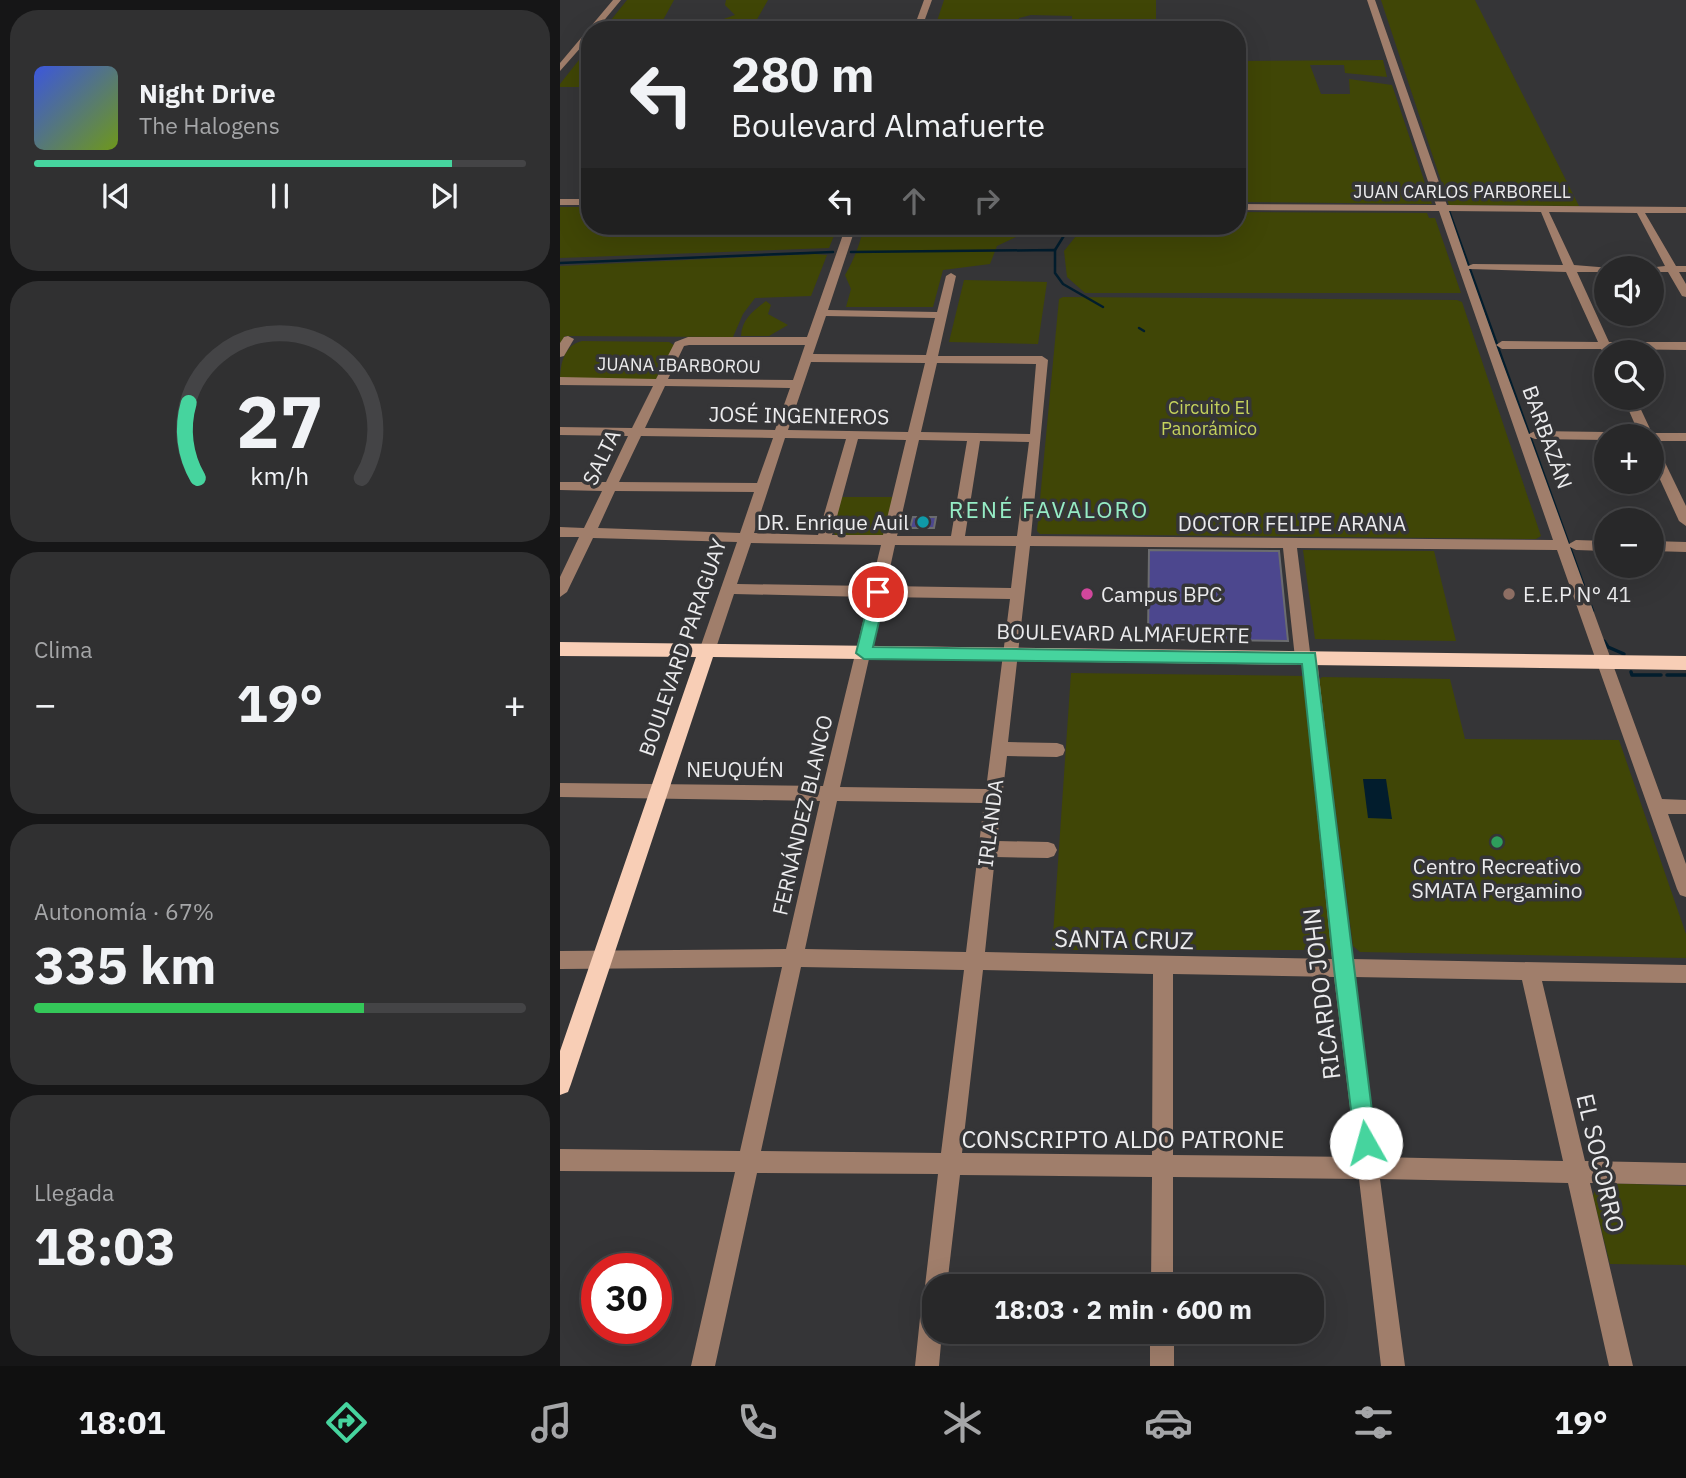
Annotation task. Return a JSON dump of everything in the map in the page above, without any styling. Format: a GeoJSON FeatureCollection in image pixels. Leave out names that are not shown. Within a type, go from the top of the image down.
{"type":"FeatureCollection","features":[{"type":"Feature","properties":{"kind":"main road","name":"BOULEVARD ALMAFUERTE"},"geometry":{"type":"LineString","coordinates":[[560,649],[1686,663]]}},
{"type":"Feature","properties":{"kind":"main road","name":"BOULEVARD PARAGUAY"},"geometry":{"type":"LineString","coordinates":[[560,1084],[707,651]]}},
{"type":"Feature","properties":{"kind":"street"},"geometry":{"type":"LineString","coordinates":[[599,21],[617,0]]}},
{"type":"Feature","properties":{"kind":"street"},"geometry":{"type":"LineString","coordinates":[[920,21],[928,0]]}},
{"type":"Feature","properties":{"kind":"street","name":"BARBAZÁN"},"geometry":{"type":"LineString","coordinates":[[1371,0],[1442,208],[1569,545],[1605,661],[1686,889]]}},
{"type":"Feature","properties":{"kind":"street"},"geometry":{"type":"LineString","coordinates":[[560,68],[581,43]]}},
{"type":"Feature","properties":{"kind":"street"},"geometry":{"type":"LineString","coordinates":[[560,202],[581,202]]}},
{"type":"Feature","properties":{"kind":"street","name":"JUAN CARLOS PARBORELL"},"geometry":{"type":"LineString","coordinates":[[1246,207],[1686,210]]}},
{"type":"Feature","properties":{"kind":"street"},"geometry":{"type":"LineString","coordinates":[[1545,213],[1602,340]]}},
{"type":"Feature","properties":{"kind":"street"},"geometry":{"type":"LineString","coordinates":[[1641,214],[1686,294]]}},
{"type":"Feature","properties":{"kind":"street","name":"BOULEVARD PARAGUAY"},"geometry":{"type":"LineString","coordinates":[[707,651],[848,235]]}},
{"type":"Feature","properties":{"kind":"street"},"geometry":{"type":"LineString","coordinates":[[1473,267],[1594,269]]}},
{"type":"Feature","properties":{"kind":"street"},"geometry":{"type":"LineString","coordinates":[[1664,269],[1686,270]]}},
{"type":"Feature","properties":{"kind":"street","name":"FERNÁNDEZ BLANCO"},"geometry":{"type":"LineString","coordinates":[[702,1366],[830,793],[951,275]]}},
{"type":"Feature","properties":{"kind":"street"},"geometry":{"type":"LineString","coordinates":[[822,313],[941,315]]}},
{"type":"Feature","properties":{"kind":"street"},"geometry":{"type":"LineString","coordinates":[[560,353],[568,339]]}},
{"type":"Feature","properties":{"kind":"street","name":"SALTA"},"geometry":{"type":"LineString","coordinates":[[560,592],[660,382],[682,342],[812,341]]}},
{"type":"Feature","properties":{"kind":"street"},"geometry":{"type":"LineString","coordinates":[[1502,345],[1594,349]]}},
{"type":"Feature","properties":{"kind":"street"},"geometry":{"type":"LineString","coordinates":[[1664,347],[1686,346]]}},
{"type":"Feature","properties":{"kind":"street"},"geometry":{"type":"LineString","coordinates":[[806,358],[931,359]]}},
{"type":"Feature","properties":{"kind":"street","name":"IRLANDA"},"geometry":{"type":"LineString","coordinates":[[931,359],[1042,360],[1036,438],[937,1274]]}},
{"type":"Feature","properties":{"kind":"street","name":"JUANA IBARBOROU"},"geometry":{"type":"LineString","coordinates":[[560,381],[797,384]]}},
{"type":"Feature","properties":{"kind":"street","name":"JOSÉ INGENIEROS"},"geometry":{"type":"LineString","coordinates":[[560,431],[1036,438]]}},
{"type":"Feature","properties":{"kind":"street"},"geometry":{"type":"LineString","coordinates":[[1535,435],[1594,436]]}},
{"type":"Feature","properties":{"kind":"street"},"geometry":{"type":"LineString","coordinates":[[824,540],[853,436]]}},
{"type":"Feature","properties":{"kind":"street"},"geometry":{"type":"LineString","coordinates":[[957,541],[974,437]]}},
{"type":"Feature","properties":{"kind":"street"},"geometry":{"type":"LineString","coordinates":[[1664,437],[1686,437]]}},
{"type":"Feature","properties":{"kind":"street"},"geometry":{"type":"LineString","coordinates":[[1664,474],[1686,521]]}},
{"type":"Feature","properties":{"kind":"street"},"geometry":{"type":"LineString","coordinates":[[560,486],[761,488]]}},
{"type":"Feature","properties":{"kind":"street","name":"DOCTOR FELIPE ARANA"},"geometry":{"type":"LineString","coordinates":[[560,532],[746,535],[824,540],[1594,546]]}},
{"type":"Feature","properties":{"kind":"street","name":"RICARDO JOHN"},"geometry":{"type":"LineString","coordinates":[[1290,545],[1393,1366]]}},
{"type":"Feature","properties":{"kind":"street"},"geometry":{"type":"LineString","coordinates":[[1664,547],[1686,547]]}},
{"type":"Feature","properties":{"kind":"street"},"geometry":{"type":"LineString","coordinates":[[728,589],[1018,594]]}},
{"type":"Feature","properties":{"kind":"street"},"geometry":{"type":"LineString","coordinates":[[999,749],[1057,750]]}},
{"type":"Feature","properties":{"kind":"street","name":"NEUQUÉN"},"geometry":{"type":"LineString","coordinates":[[560,790],[994,796]]}},
{"type":"Feature","properties":{"kind":"street"},"geometry":{"type":"LineString","coordinates":[[1657,806],[1686,807]]}},
{"type":"Feature","properties":{"kind":"street"},"geometry":{"type":"LineString","coordinates":[[987,849],[1048,850]]}},
{"type":"Feature","properties":{"kind":"street","name":"SANTA CRUZ"},"geometry":{"type":"LineString","coordinates":[[560,960],[973,960],[1686,974]]}},
{"type":"Feature","properties":{"kind":"street"},"geometry":{"type":"LineString","coordinates":[[1162,1274],[1163,964]]}},
{"type":"Feature","properties":{"kind":"street","name":"EL SOCORRO"},"geometry":{"type":"LineString","coordinates":[[1530,971],[1621,1366]]}},
{"type":"Feature","properties":{"kind":"street","name":"CONSCRIPTO ALDO PATRONE"},"geometry":{"type":"LineString","coordinates":[[560,1160],[1686,1174]]}},
{"type":"Feature","properties":{"kind":"street"},"geometry":{"type":"LineString","coordinates":[[927,1366],[929,1344]]}},
{"type":"Feature","properties":{"kind":"street"},"geometry":{"type":"LineString","coordinates":[[1162,1344],[1162,1366]]}},
{"type":"Feature","properties":{"kind":"green space"},"geometry":{"type":"Polygon","coordinates":[[[627,0],[674,0],[663,21],[610,21],[627,0]]]}},
{"type":"Feature","properties":{"kind":"green space"},"geometry":{"type":"Polygon","coordinates":[[[726,0],[768,0],[756,21],[718,21],[735,15],[725,5],[726,0]]]}},
{"type":"Feature","properties":{"kind":"green space"},"geometry":{"type":"Polygon","coordinates":[[[944,0],[1156,0],[1156,21],[1072,21],[1072,16],[1031,15],[1019,18],[1018,21],[937,21],[944,0]]]}},
{"type":"Feature","properties":{"kind":"green space"},"geometry":{"type":"Polygon","coordinates":[[[1381,0],[1475,0],[1579,206],[1449,205],[1381,0]]]}},
{"type":"Feature","properties":{"kind":"green space"},"geometry":{"type":"Polygon","coordinates":[[[581,57],[581,87],[560,87],[581,57]]]}},
{"type":"Feature","properties":{"kind":"green space"},"geometry":{"type":"Polygon","coordinates":[[[1383,60],[1387,77],[1345,73],[1344,65],[1310,65],[1321,94],[1350,94],[1349,79],[1392,85],[1432,204],[1246,202],[1246,61],[1383,60]]]}},
{"type":"Feature","properties":{"kind":"green space"},"geometry":{"type":"Polygon","coordinates":[[[560,207],[581,207],[581,235],[834,235],[829,248],[560,258],[560,207]]]}},
{"type":"Feature","properties":{"kind":"green space"},"geometry":{"type":"Polygon","coordinates":[[[1246,212],[1427,213],[1429,218],[1435,218],[1461,293],[1085,293],[1067,277],[1064,251],[1077,235],[1246,235],[1246,212]]]}},
{"type":"Feature","properties":{"kind":"green space"},"geometry":{"type":"Polygon","coordinates":[[[1017,235],[997,246],[990,264],[943,270],[933,307],[846,307],[851,289],[845,275],[861,237],[1017,235]]]}},
{"type":"Feature","properties":{"kind":"green space"},"geometry":{"type":"Polygon","coordinates":[[[827,255],[811,296],[755,298],[743,314],[733,337],[565,336],[560,344],[560,266],[827,255]]]}},
{"type":"Feature","properties":{"kind":"green space"},"geometry":{"type":"Polygon","coordinates":[[[964,280],[1047,282],[1038,344],[949,342],[964,280]]]}},
{"type":"Feature","properties":{"kind":"green space","name":"Circuito El Panorámico"},"geometry":{"type":"Polygon","coordinates":[[[1059,299],[1462,302],[1541,536],[1536,539],[1040,534],[1037,531],[1059,299]]]}},
{"type":"Feature","properties":{"kind":"green space"},"geometry":{"type":"Polygon","coordinates":[[[766,301],[771,305],[768,314],[788,325],[769,336],[741,336],[746,320],[766,301]]]}},
{"type":"Feature","properties":{"kind":"green space"},"geometry":{"type":"Polygon","coordinates":[[[582,341],[669,342],[674,345],[655,381],[560,381],[564,356],[571,347],[582,341]]]}},
{"type":"Feature","properties":{"kind":"green space"},"geometry":{"type":"Polygon","coordinates":[[[842,497],[894,497],[886,533],[882,536],[835,535],[833,530],[842,497]]]}},
{"type":"Feature","properties":{"kind":"green space"},"geometry":{"type":"Polygon","coordinates":[[[1303,550],[1434,551],[1456,641],[1315,639],[1303,550]]]}},
{"type":"Feature","properties":{"kind":"green space"},"geometry":{"type":"Polygon","coordinates":[[[1071,673],[1303,676],[1331,950],[1052,950],[1071,673]]]}},
{"type":"Feature","properties":{"kind":"green space","name":"Centro Recreativo SMATA Pergamino"},"geometry":{"type":"Polygon","coordinates":[[[1322,677],[1450,679],[1465,739],[1619,740],[1686,934],[1686,958],[1360,952],[1353,946],[1319,680],[1322,677]]]}},
{"type":"Feature","properties":{"kind":"green space"},"geometry":{"type":"Polygon","coordinates":[[[1597,1185],[1686,1186],[1686,1267],[1610,1264],[1593,1196],[1597,1185]]]}},
{"type":"Feature","properties":{"kind":"water"},"geometry":{"type":"Polygon","coordinates":[[[1363,779],[1386,779],[1392,819],[1368,818],[1363,779]]]}},
{"type":"Feature","properties":{"kind":"building","name":"DR. Enrique Auil"},"geometry":{"type":"Polygon","coordinates":[[[913,517],[936,517],[934,528],[910,528],[913,517]]]}},
{"type":"Feature","properties":{"kind":"building"},"geometry":{"type":"Polygon","coordinates":[[[1149,550],[1279,551],[1288,641],[1148,639],[1149,550]]]}},
{"type":"Feature","properties":{"kind":"waterway"},"geometry":{"type":"LineString","coordinates":[[1449,211],[1593,611]]}},
{"type":"Feature","properties":{"kind":"waterway"},"geometry":{"type":"LineString","coordinates":[[1055,250],[1064,235]]}},
{"type":"Feature","properties":{"kind":"waterway"},"geometry":{"type":"LineString","coordinates":[[851,252],[1055,250]]}},
{"type":"Feature","properties":{"kind":"waterway"},"geometry":{"type":"LineString","coordinates":[[1055,250],[1055,273],[1063,284],[1103,307]]}},
{"type":"Feature","properties":{"kind":"waterway"},"geometry":{"type":"LineString","coordinates":[[560,263],[833,252]]}},
{"type":"Feature","properties":{"kind":"waterway"},"geometry":{"type":"LineString","coordinates":[[1139,328],[1144,331]]}},
{"type":"Feature","properties":{"kind":"waterway"},"geometry":{"type":"LineString","coordinates":[[1604,641],[1608,647],[1624,654]]}},
{"type":"Feature","properties":{"kind":"waterway"},"geometry":{"type":"LineString","coordinates":[[1631,672],[1632,675],[1661,675]]}},
{"type":"Feature","properties":{"kind":"waterway"},"geometry":{"type":"LineString","coordinates":[[1667,675],[1686,675]]}},
{"type":"Feature","properties":{"kind":"place","name":"DR. Enrique Auil"},"geometry":{"type":"Point","coordinates":[923,522]}},
{"type":"Feature","properties":{"kind":"place","name":"Campus BPC"},"geometry":{"type":"Point","coordinates":[1087,594]}},
{"type":"Feature","properties":{"kind":"place","name":"E.E.P N° 41"},"geometry":{"type":"Point","coordinates":[1509,594]}},
{"type":"Feature","properties":{"kind":"place","name":"Centro Recreativo SMATA Pergamino"},"geometry":{"type":"Point","coordinates":[1497,842]}},
{"type":"Feature","properties":{"kind":"district","name":"RENÉ FAVALORO"},"geometry":{"type":"Point","coordinates":[1049,509]}},
{"type":"Feature","properties":{"kind":"route"},"geometry":{"type":"LineString","coordinates":[[878,592],[864,653],[1309,658],[1343,969],[1366,1143]]}}]}
